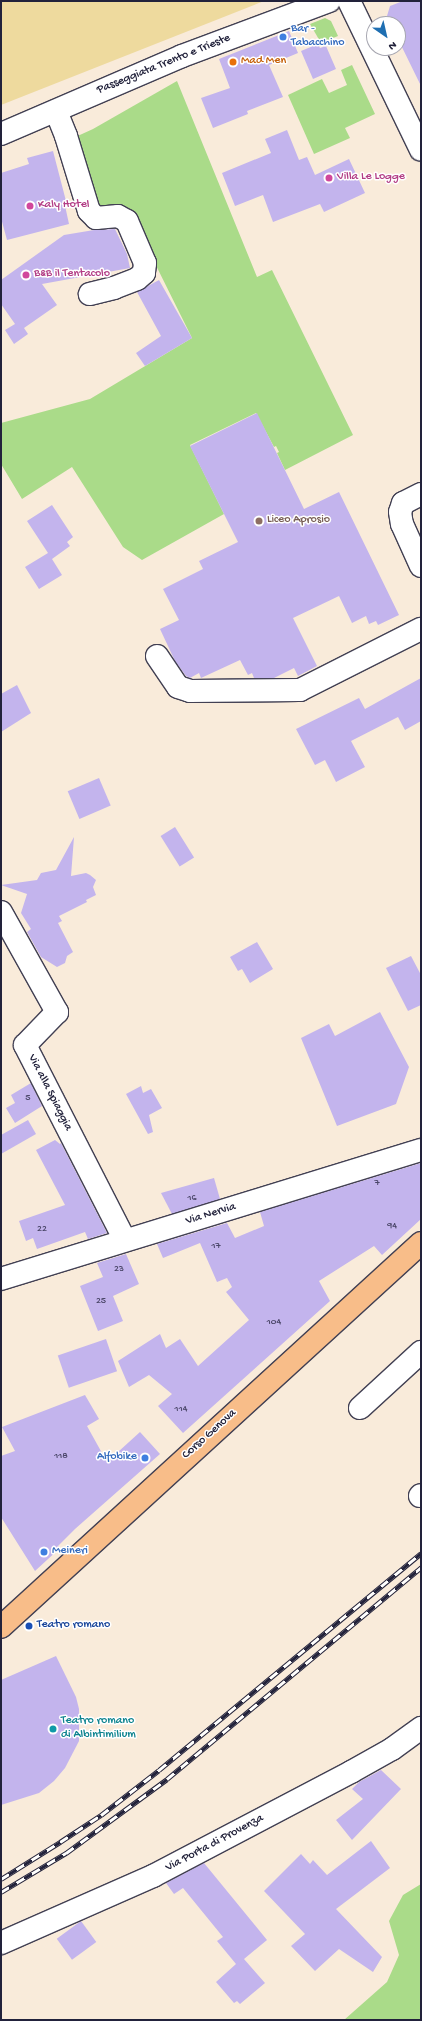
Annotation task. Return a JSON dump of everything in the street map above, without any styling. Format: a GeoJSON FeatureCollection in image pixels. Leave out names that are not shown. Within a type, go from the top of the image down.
{"type":"FeatureCollection","features":[{"type":"Feature","properties":{"kind":"main road","name":"Corso Genova"},"geometry":{"type":"LineString","coordinates":[[1,1627],[421,1243]]}},
{"type":"Feature","properties":{"kind":"street","name":"Passeggiata Trento e Trieste"},"geometry":{"type":"LineString","coordinates":[[1,134],[182,56],[329,1]]}},
{"type":"Feature","properties":{"kind":"street"},"geometry":{"type":"LineString","coordinates":[[349,1],[421,150]]}},
{"type":"Feature","properties":{"kind":"street"},"geometry":{"type":"LineString","coordinates":[[56,111],[66,136],[89,212],[96,218],[118,216],[127,221],[145,263],[144,273],[137,279],[114,288],[90,294]]}},
{"type":"Feature","properties":{"kind":"street"},"geometry":{"type":"LineString","coordinates":[[412,499],[400,512],[402,524],[421,566]]}},
{"type":"Feature","properties":{"kind":"street"},"geometry":{"type":"LineString","coordinates":[[157,656],[178,687],[190,691],[300,690],[421,629]]}},
{"type":"Feature","properties":{"kind":"street","name":"Via alla Spiaggia"},"geometry":{"type":"LineString","coordinates":[[1,912],[57,1012],[24,1045],[126,1240]]}},
{"type":"Feature","properties":{"kind":"street","name":"Via Nervia"},"geometry":{"type":"LineString","coordinates":[[1,1280],[126,1240],[337,1177],[421,1150]]}},
{"type":"Feature","properties":{"kind":"street"},"geometry":{"type":"LineString","coordinates":[[360,1408],[421,1352]]}},
{"type":"Feature","properties":{"kind":"street","name":"Via Porta di Provenza"},"geometry":{"type":"LineString","coordinates":[[1,1943],[153,1876],[351,1772],[392,1749],[421,1728]]}},
{"type":"Feature","properties":{"kind":"green space"},"geometry":{"type":"Polygon","coordinates":[[[325,18],[331,21],[338,36],[321,43],[310,24],[325,18]]]}},
{"type":"Feature","properties":{"kind":"green space"},"geometry":{"type":"Polygon","coordinates":[[[352,65],[375,114],[345,128],[350,138],[314,154],[288,95],[322,79],[329,93],[347,85],[341,70],[352,65]]]}},
{"type":"Feature","properties":{"kind":"green space"},"geometry":{"type":"Polygon","coordinates":[[[177,81],[257,277],[272,270],[353,435],[285,470],[277,453],[279,452],[276,446],[274,447],[256,413],[190,445],[224,514],[142,560],[123,547],[72,467],[22,499],[1,464],[1,423],[90,399],[192,338],[127,207],[102,212],[90,202],[71,139],[93,129],[177,81]]]}},
{"type":"Feature","properties":{"kind":"green space"},"geometry":{"type":"Polygon","coordinates":[[[421,1884],[421,2020],[344,2020],[387,1982],[399,1955],[389,1921],[403,1895],[421,1884]]]}},
{"type":"Feature","properties":{"kind":"sand"},"geometry":{"type":"Polygon","coordinates":[[[1,1],[264,1],[1,105],[1,1]]]}},
{"type":"Feature","properties":{"kind":"building"},"geometry":{"type":"Polygon","coordinates":[[[403,1],[421,1],[421,86],[406,55],[406,16],[387,16],[390,6],[403,1]]]}},
{"type":"Feature","properties":{"kind":"building"},"geometry":{"type":"Polygon","coordinates":[[[289,31],[298,53],[269,65],[283,97],[247,111],[248,114],[213,128],[201,98],[230,88],[219,59],[289,31]]]}},
{"type":"Feature","properties":{"kind":"building"},"geometry":{"type":"Polygon","coordinates":[[[318,44],[320,48],[326,46],[336,69],[313,79],[301,51],[318,44]]]}},
{"type":"Feature","properties":{"kind":"building"},"geometry":{"type":"Polygon","coordinates":[[[287,130],[299,160],[307,157],[315,175],[349,159],[365,193],[324,212],[320,204],[273,222],[263,195],[235,206],[222,173],[271,153],[265,139],[287,130]]]}},
{"type":"Feature","properties":{"kind":"building"},"geometry":{"type":"Polygon","coordinates":[[[53,151],[66,201],[64,201],[69,224],[7,240],[1,218],[1,173],[29,164],[27,158],[53,151]]]}},
{"type":"Feature","properties":{"kind":"building"},"geometry":{"type":"Polygon","coordinates":[[[115,229],[127,254],[130,268],[42,284],[57,305],[24,328],[28,334],[14,344],[5,330],[15,324],[1,304],[1,280],[64,235],[94,230],[115,229]]]}},
{"type":"Feature","properties":{"kind":"building"},"geometry":{"type":"Polygon","coordinates":[[[159,280],[192,338],[145,366],[136,353],[161,336],[137,292],[159,280]]]}},
{"type":"Feature","properties":{"kind":"building"},"geometry":{"type":"Polygon","coordinates":[[[257,413],[304,509],[339,492],[399,615],[378,625],[376,621],[369,624],[366,616],[352,623],[339,596],[293,618],[317,666],[298,676],[294,668],[274,678],[254,678],[252,673],[248,675],[240,660],[201,678],[199,673],[190,678],[186,676],[175,661],[160,629],[179,620],[163,589],[203,569],[199,561],[238,542],[190,446],[257,413]]]}},
{"type":"Feature","properties":{"kind":"building"},"geometry":{"type":"Polygon","coordinates":[[[52,505],[73,537],[67,542],[70,546],[52,559],[62,575],[39,589],[25,567],[48,553],[27,521],[52,505]]]}},
{"type":"Feature","properties":{"kind":"building"},"geometry":{"type":"Polygon","coordinates":[[[421,678],[421,721],[405,730],[398,717],[351,741],[365,767],[336,782],[325,760],[315,765],[296,729],[359,698],[365,709],[421,678]]]}},
{"type":"Feature","properties":{"kind":"building"},"geometry":{"type":"Polygon","coordinates":[[[17,685],[31,713],[1,732],[1,694],[17,685]]]}},
{"type":"Feature","properties":{"kind":"building"},"geometry":{"type":"Polygon","coordinates":[[[99,778],[111,806],[79,819],[68,791],[99,778]]]}},
{"type":"Feature","properties":{"kind":"building"},"geometry":{"type":"Polygon","coordinates":[[[175,827],[194,858],[180,867],[161,836],[175,827]]]}},
{"type":"Feature","properties":{"kind":"building"},"geometry":{"type":"Polygon","coordinates":[[[74,837],[71,876],[86,873],[90,875],[96,880],[93,887],[96,895],[86,900],[87,902],[59,916],[62,921],[58,923],[73,952],[67,956],[65,963],[57,967],[41,957],[27,932],[31,929],[21,913],[27,894],[1,885],[37,880],[41,873],[56,870],[74,837]]]}},
{"type":"Feature","properties":{"kind":"building"},"geometry":{"type":"Polygon","coordinates":[[[257,942],[273,969],[250,983],[242,969],[238,971],[230,957],[257,942]]]}},
{"type":"Feature","properties":{"kind":"building"},"geometry":{"type":"Polygon","coordinates":[[[411,956],[421,975],[421,1005],[408,1011],[386,968],[411,956]]]}},
{"type":"Feature","properties":{"kind":"building"},"geometry":{"type":"Polygon","coordinates":[[[380,1012],[409,1067],[396,1104],[337,1126],[301,1038],[329,1024],[335,1036],[380,1012]]]}},
{"type":"Feature","properties":{"kind":"building"},"geometry":{"type":"Polygon","coordinates":[[[31,1083],[42,1106],[15,1123],[6,1108],[15,1103],[11,1095],[31,1083]]]}},
{"type":"Feature","properties":{"kind":"building"},"geometry":{"type":"Polygon","coordinates":[[[141,1086],[143,1093],[151,1089],[162,1108],[149,1115],[153,1132],[148,1134],[126,1094],[141,1086]]]}},
{"type":"Feature","properties":{"kind":"building"},"geometry":{"type":"Polygon","coordinates":[[[28,1120],[36,1134],[1,1154],[1,1135],[28,1120]]]}},
{"type":"Feature","properties":{"kind":"building"},"geometry":{"type":"Polygon","coordinates":[[[55,1140],[60,1144],[61,1143],[107,1233],[88,1239],[85,1232],[37,1249],[33,1238],[26,1241],[19,1221],[65,1205],[36,1150],[55,1140]]]}},
{"type":"Feature","properties":{"kind":"building"},"geometry":{"type":"Polygon","coordinates":[[[421,1163],[421,1219],[382,1255],[374,1246],[319,1281],[330,1301],[183,1433],[158,1406],[172,1394],[149,1375],[129,1387],[118,1361],[160,1334],[166,1348],[180,1339],[198,1366],[249,1320],[226,1292],[232,1287],[227,1278],[217,1282],[200,1243],[163,1258],[157,1244],[227,1223],[235,1238],[264,1226],[260,1212],[421,1163]]]}},
{"type":"Feature","properties":{"kind":"building"},"geometry":{"type":"Polygon","coordinates":[[[214,1178],[220,1199],[172,1214],[161,1193],[214,1178]]]}},
{"type":"Feature","properties":{"kind":"building"},"geometry":{"type":"Polygon","coordinates":[[[126,1254],[139,1284],[113,1296],[123,1321],[98,1331],[80,1286],[103,1277],[97,1263],[126,1254]]]}},
{"type":"Feature","properties":{"kind":"building"},"geometry":{"type":"Polygon","coordinates":[[[106,1339],[117,1371],[69,1388],[58,1356],[106,1339]]]}},
{"type":"Feature","properties":{"kind":"building"},"geometry":{"type":"Polygon","coordinates":[[[85,1395],[99,1419],[87,1426],[107,1462],[140,1432],[160,1454],[75,1529],[58,1546],[60,1548],[35,1571],[1,1517],[1,1456],[15,1451],[2,1427],[85,1395]]]}},
{"type":"Feature","properties":{"kind":"building","name":"Teatro romano di Albintimilium"},"geometry":{"type":"Polygon","coordinates":[[[56,1656],[76,1697],[79,1709],[79,1741],[65,1768],[54,1781],[39,1793],[1,1805],[1,1680],[56,1656]]]}},
{"type":"Feature","properties":{"kind":"building"},"geometry":{"type":"Polygon","coordinates":[[[381,1770],[401,1789],[352,1840],[336,1820],[363,1799],[352,1789],[359,1782],[381,1770]]]}},
{"type":"Feature","properties":{"kind":"building"},"geometry":{"type":"Polygon","coordinates":[[[371,1841],[390,1868],[336,1909],[382,1957],[373,1972],[339,1949],[315,1971],[291,1946],[305,1934],[264,1891],[301,1854],[310,1864],[313,1860],[327,1875],[371,1841]]]}},
{"type":"Feature","properties":{"kind":"building"},"geometry":{"type":"Polygon","coordinates":[[[204,1863],[267,1940],[244,1959],[265,1983],[240,2004],[237,2001],[234,2003],[216,1982],[236,1964],[217,1941],[223,1937],[183,1888],[174,1894],[166,1883],[204,1863]]]}},
{"type":"Feature","properties":{"kind":"building"},"geometry":{"type":"Polygon","coordinates":[[[81,1921],[96,1942],[72,1960],[57,1939],[81,1921]]]}},
{"type":"Feature","properties":{"kind":"railway"},"geometry":{"type":"LineString","coordinates":[[1,1879],[101,1815],[159,1770],[421,1553]]}},
{"type":"Feature","properties":{"kind":"railway"},"geometry":{"type":"LineString","coordinates":[[1,1892],[66,1853],[167,1779],[421,1567]]}},
{"type":"Feature","properties":{"kind":"place","name":"Bar - Tabacchino"},"geometry":{"type":"Point","coordinates":[283,37]}},
{"type":"Feature","properties":{"kind":"place","name":"Mad Men"},"geometry":{"type":"Point","coordinates":[233,62]}},
{"type":"Feature","properties":{"kind":"place","name":"Villa Le Logge"},"geometry":{"type":"Point","coordinates":[329,178]}},
{"type":"Feature","properties":{"kind":"place","name":"Kaly Hotel"},"geometry":{"type":"Point","coordinates":[30,206]}},
{"type":"Feature","properties":{"kind":"place","name":"B&B il Tentacolo"},"geometry":{"type":"Point","coordinates":[26,275]}},
{"type":"Feature","properties":{"kind":"place","name":"Liceo Aprosio"},"geometry":{"type":"Point","coordinates":[259,521]}},
{"type":"Feature","properties":{"kind":"place","name":"Alfobike"},"geometry":{"type":"Point","coordinates":[145,1458]}},
{"type":"Feature","properties":{"kind":"place","name":"Meineri"},"geometry":{"type":"Point","coordinates":[44,1552]}},
{"type":"Feature","properties":{"kind":"place","name":"Teatro romano"},"geometry":{"type":"Point","coordinates":[29,1626]}},
{"type":"Feature","properties":{"kind":"place","name":"Teatro romano di Albintimilium"},"geometry":{"type":"Point","coordinates":[53,1729]}}]}
